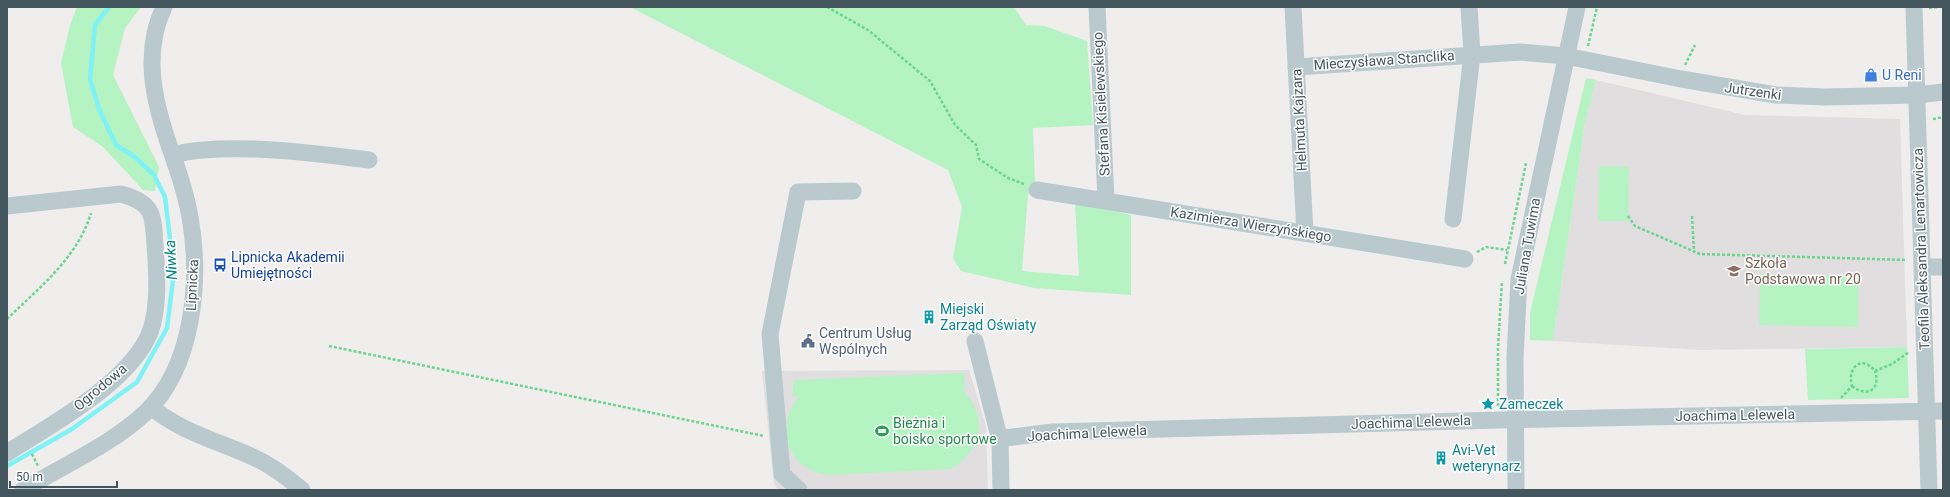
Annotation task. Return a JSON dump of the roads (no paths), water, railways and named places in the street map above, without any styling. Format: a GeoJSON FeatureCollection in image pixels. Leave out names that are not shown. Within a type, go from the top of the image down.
{"type":"FeatureCollection","features":[{"type":"Feature","properties":{"kind":"street","name":"Lipnicka"},"geometry":{"type":"LineString","coordinates":[[22,490],[117,435],[151,407],[166,386],[183,350],[188,333],[193,297],[194,249],[190,219],[173,155],[155,102],[152,74],[154,43],[164,7]]}},
{"type":"Feature","properties":{"kind":"street","name":"Stefana Kisielewskiego"},"geometry":{"type":"LineString","coordinates":[[1097,7],[1106,200]]}},
{"type":"Feature","properties":{"kind":"street","name":"Helmuta Kajzara"},"geometry":{"type":"LineString","coordinates":[[1293,7],[1305,233]]}},
{"type":"Feature","properties":{"kind":"street","name":"Mieczysława Stanclika"},"geometry":{"type":"LineString","coordinates":[[1469,7],[1472,54]]}},
{"type":"Feature","properties":{"kind":"street","name":"Juliana Tuwima"},"geometry":{"type":"LineString","coordinates":[[1516,490],[1515,358],[1519,279],[1577,7]]}},
{"type":"Feature","properties":{"kind":"street","name":"Teofila Aleksandra Lenartowicza"},"geometry":{"type":"LineString","coordinates":[[1914,7],[1917,95],[1917,264],[1929,490]]}},
{"type":"Feature","properties":{"kind":"street","name":"Mieczysława Stanclika"},"geometry":{"type":"LineString","coordinates":[[1296,67],[1472,54],[1520,52],[1566,56]]}},
{"type":"Feature","properties":{"kind":"street"},"geometry":{"type":"LineString","coordinates":[[1453,219],[1472,54]]}},
{"type":"Feature","properties":{"kind":"street","name":"Jutrzenki"},"geometry":{"type":"LineString","coordinates":[[1566,56],[1681,79],[1776,95],[1917,95],[1943,92]]}},
{"type":"Feature","properties":{"kind":"street"},"geometry":{"type":"LineString","coordinates":[[173,155],[194,150],[241,148],[270,149],[369,160]]}},
{"type":"Feature","properties":{"kind":"street","name":"Kazimierza Wierzyńskiego"},"geometry":{"type":"LineString","coordinates":[[1037,190],[1465,259]]}},
{"type":"Feature","properties":{"kind":"street"},"geometry":{"type":"LineString","coordinates":[[799,490],[782,474],[770,334],[798,192],[853,191]]}},
{"type":"Feature","properties":{"kind":"street","name":"Ogrodowa"},"geometry":{"type":"LineString","coordinates":[[7,206],[89,196],[121,194],[143,201],[154,223],[156,261],[156,296],[153,320],[148,338],[130,362],[96,394],[7,452]]}},
{"type":"Feature","properties":{"kind":"street"},"geometry":{"type":"LineString","coordinates":[[1917,264],[1943,267]]}},
{"type":"Feature","properties":{"kind":"street"},"geometry":{"type":"LineString","coordinates":[[975,340],[1000,441],[1001,490]]}},
{"type":"Feature","properties":{"kind":"street"},"geometry":{"type":"LineString","coordinates":[[151,407],[176,425],[255,458],[278,471],[302,490]]}},
{"type":"Feature","properties":{"kind":"street","name":"Joachima Lelewela"},"geometry":{"type":"LineString","coordinates":[[1000,441],[1005,438],[1053,432],[1943,411]]}},
{"type":"Feature","properties":{"kind":"waterway","name":"Niwka"},"geometry":{"type":"LineString","coordinates":[[7,466],[72,429],[137,382],[167,328],[174,272],[165,197],[154,175],[136,158],[116,145],[99,109],[90,79],[95,25],[109,7]]}},
{"type":"Feature","properties":{"kind":"place","name":"U Reni"},"geometry":{"type":"Point","coordinates":[1871,75]}},
{"type":"Feature","properties":{"kind":"place","name":"Lipnicka Akademii Umiejętności"},"geometry":{"type":"Point","coordinates":[220,265]}},
{"type":"Feature","properties":{"kind":"place","name":"Szkoła Podstawowa nr 20"},"geometry":{"type":"Point","coordinates":[1734,271]}},
{"type":"Feature","properties":{"kind":"place","name":"Miejski Zarząd Oświaty"},"geometry":{"type":"Point","coordinates":[929,317]}},
{"type":"Feature","properties":{"kind":"place","name":"Centrum Usług Wspólnych"},"geometry":{"type":"Point","coordinates":[808,341]}},
{"type":"Feature","properties":{"kind":"place","name":"Zameczek"},"geometry":{"type":"Point","coordinates":[1488,404]}},
{"type":"Feature","properties":{"kind":"place","name":"Bieżnia i boisko sportowe"},"geometry":{"type":"Point","coordinates":[882,431]}},
{"type":"Feature","properties":{"kind":"place","name":"Avi-Vet weterynarz"},"geometry":{"type":"Point","coordinates":[1441,458]}}]}
